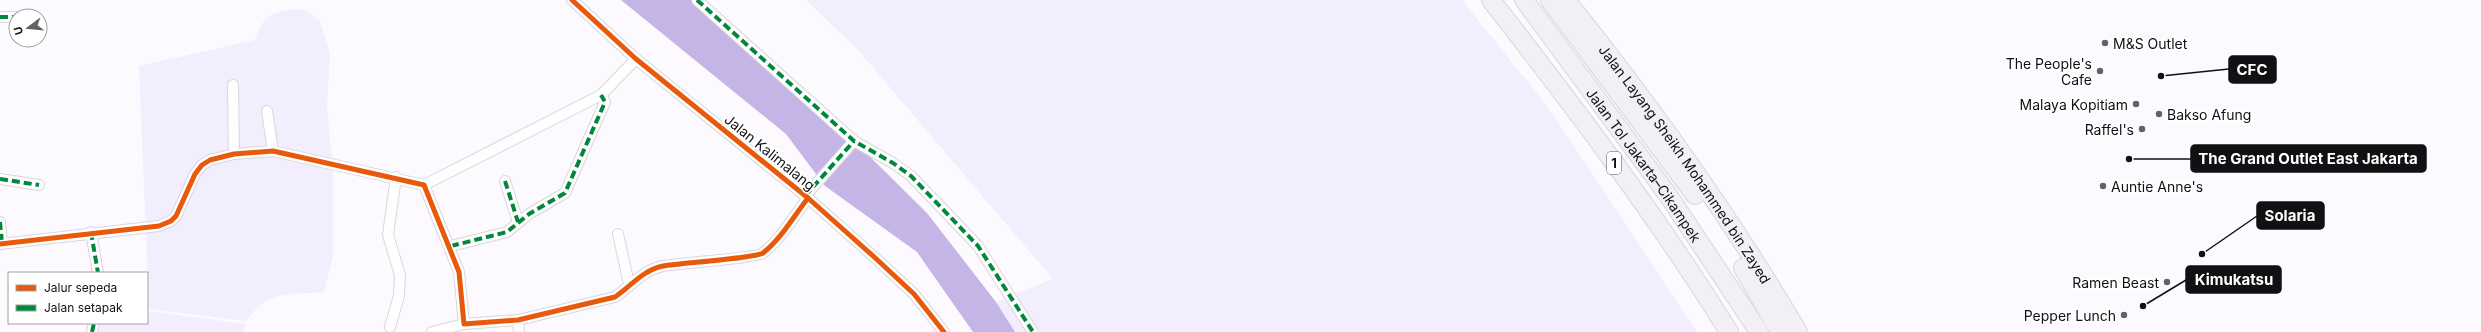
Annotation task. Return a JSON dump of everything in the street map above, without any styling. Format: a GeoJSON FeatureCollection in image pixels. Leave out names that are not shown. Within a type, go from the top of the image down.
{"type":"FeatureCollection","features":[{"type":"Feature","properties":{"kind":"highway","name":"1"},"geometry":{"type":"LineString","coordinates":[[1491,0],[1563,93],[1682,256],[1729,332]]}},
{"type":"Feature","properties":{"kind":"highway","name":"Jalan Tol Jakarta–Cikampek"},"geometry":{"type":"LineString","coordinates":[[1524,0],[1673,201],[1759,332]]}},
{"type":"Feature","properties":{"kind":"highway","name":"Jalan Tol Jakarta–Cikampek"},"geometry":{"type":"LineString","coordinates":[[1550,0],[1610,78],[1710,217],[1755,285],[1780,332]]}},
{"type":"Feature","properties":{"kind":"highway","name":"Jalan Layang Sheikh Mohammed bin Zayed"},"geometry":{"type":"LineString","coordinates":[[1566,0],[1687,161],[1777,296],[1798,332]]}},
{"type":"Feature","properties":{"kind":"street","name":"Jalan Kalimalang"},"geometry":{"type":"LineString","coordinates":[[572,0],[636,59],[808,195],[914,294],[944,332]]}},
{"type":"Feature","properties":{"kind":"street"},"geometry":{"type":"LineString","coordinates":[[697,0],[852,144],[893,163],[911,176],[971,237],[986,256],[1034,332]]}},
{"type":"Feature","properties":{"kind":"street"},"geometry":{"type":"LineString","coordinates":[[0,222],[1,244],[91,232],[159,226],[171,221],[202,165],[210,160],[234,154],[273,151],[424,184],[601,94],[636,59]]}},
{"type":"Feature","properties":{"kind":"street"},"geometry":{"type":"LineString","coordinates":[[233,85],[234,154]]}},
{"type":"Feature","properties":{"kind":"street"},"geometry":{"type":"LineString","coordinates":[[451,246],[507,232],[518,222],[565,193],[605,102],[601,94]]}},
{"type":"Feature","properties":{"kind":"street"},"geometry":{"type":"LineString","coordinates":[[267,111],[273,151]]}},
{"type":"Feature","properties":{"kind":"street"},"geometry":{"type":"LineString","coordinates":[[432,332],[464,324],[518,320],[615,297],[629,284],[663,266],[707,260],[752,257],[763,253],[808,195],[852,144]]}},
{"type":"Feature","properties":{"kind":"street"},"geometry":{"type":"LineString","coordinates":[[390,327],[399,296],[400,275],[388,235],[396,177]]}},
{"type":"Feature","properties":{"kind":"street"},"geometry":{"type":"LineString","coordinates":[[0,179],[39,185]]}},
{"type":"Feature","properties":{"kind":"street"},"geometry":{"type":"LineString","coordinates":[[506,181],[518,222]]}},
{"type":"Feature","properties":{"kind":"street"},"geometry":{"type":"LineString","coordinates":[[424,184],[451,246],[460,272],[464,324]]}},
{"type":"Feature","properties":{"kind":"street"},"geometry":{"type":"LineString","coordinates":[[91,232],[98,272]]}},
{"type":"Feature","properties":{"kind":"street"},"geometry":{"type":"LineString","coordinates":[[618,234],[629,284]]}},
{"type":"Feature","properties":{"kind":"street"},"geometry":{"type":"LineString","coordinates":[[518,320],[520,332]]}},
{"type":"Feature","properties":{"kind":"shaded area"},"geometry":{"type":"Polygon","coordinates":[[[621,0],[697,0],[854,141],[927,213],[996,302],[1015,332],[973,332],[917,252],[825,186],[786,134],[621,0]]]}},
{"type":"Feature","properties":{"kind":"shaded area"},"geometry":{"type":"Polygon","coordinates":[[[806,0],[1462,0],[1548,107],[1697,332],[1015,332],[996,302],[1053,279],[858,50],[806,0]]]}},
{"type":"Feature","properties":{"kind":"shaded area"},"geometry":{"type":"Polygon","coordinates":[[[294,9],[307,10],[320,21],[330,54],[327,107],[333,173],[333,257],[324,292],[277,296],[263,303],[246,321],[149,309],[139,66],[255,40],[261,26],[268,17],[279,12],[294,9]]]}},
{"type":"Feature","properties":{"kind":"shaded area"},"geometry":{"type":"Polygon","coordinates":[[[148,311],[246,324],[243,332],[95,332],[98,324],[148,324],[148,311]]]}},
{"type":"Feature","properties":{"kind":"marked path"},"geometry":{"type":"LineString","coordinates":[[697,0],[854,141],[893,163],[911,176],[978,246],[1033,332]]}},
{"type":"Feature","properties":{"kind":"marked path"},"geometry":{"type":"LineString","coordinates":[[0,17],[8,17]]}},
{"type":"Feature","properties":{"kind":"marked path"},"geometry":{"type":"LineString","coordinates":[[451,246],[507,232],[529,214],[565,193],[605,102],[601,95]]}},
{"type":"Feature","properties":{"kind":"marked path"},"geometry":{"type":"LineString","coordinates":[[805,196],[854,141]]}},
{"type":"Feature","properties":{"kind":"marked path"},"geometry":{"type":"LineString","coordinates":[[0,179],[39,185]]}},
{"type":"Feature","properties":{"kind":"marked path"},"geometry":{"type":"LineString","coordinates":[[505,181],[518,222]]}},
{"type":"Feature","properties":{"kind":"marked path"},"geometry":{"type":"LineString","coordinates":[[0,222],[2,243]]}},
{"type":"Feature","properties":{"kind":"marked path"},"geometry":{"type":"LineString","coordinates":[[91,232],[98,272]]}},
{"type":"Feature","properties":{"kind":"marked path"},"geometry":{"type":"LineString","coordinates":[[92,332],[94,324]]}},
{"type":"Feature","properties":{"kind":"cycle path"},"geometry":{"type":"LineString","coordinates":[[572,0],[636,59],[808,198],[872,255],[914,294],[944,332]]}},
{"type":"Feature","properties":{"kind":"cycle path"},"geometry":{"type":"LineString","coordinates":[[0,244],[159,226],[171,221],[176,216],[195,174],[202,165],[210,160],[234,154],[273,151],[424,185],[459,272],[464,324],[518,320],[615,297],[649,271],[663,266],[758,255],[770,247],[808,198]]}},
{"type":"Feature","properties":{"kind":"place","name":"M&S Outlet"},"geometry":{"type":"Point","coordinates":[2105,43]}},
{"type":"Feature","properties":{"kind":"place","name":"The People's Cafe"},"geometry":{"type":"Point","coordinates":[2100,71]}},
{"type":"Feature","properties":{"kind":"place","name":"CFC"},"geometry":{"type":"Point","coordinates":[2161,76]}},
{"type":"Feature","properties":{"kind":"place","name":"Malaya Kopitiam"},"geometry":{"type":"Point","coordinates":[2136,104]}},
{"type":"Feature","properties":{"kind":"place","name":"Bakso Afung"},"geometry":{"type":"Point","coordinates":[2159,114]}},
{"type":"Feature","properties":{"kind":"place","name":"Raffel's"},"geometry":{"type":"Point","coordinates":[2142,129]}},
{"type":"Feature","properties":{"kind":"place","name":"The Grand Outlet East Jakarta"},"geometry":{"type":"Point","coordinates":[2129,159]}},
{"type":"Feature","properties":{"kind":"place","name":"Auntie Anne's"},"geometry":{"type":"Point","coordinates":[2103,186]}},
{"type":"Feature","properties":{"kind":"place","name":"Solaria"},"geometry":{"type":"Point","coordinates":[2202,254]}},
{"type":"Feature","properties":{"kind":"place","name":"Ramen Beast"},"geometry":{"type":"Point","coordinates":[2167,282]}},
{"type":"Feature","properties":{"kind":"place","name":"Kimukatsu"},"geometry":{"type":"Point","coordinates":[2143,306]}},
{"type":"Feature","properties":{"kind":"place","name":"Pepper Lunch"},"geometry":{"type":"Point","coordinates":[2124,315]}}]}
